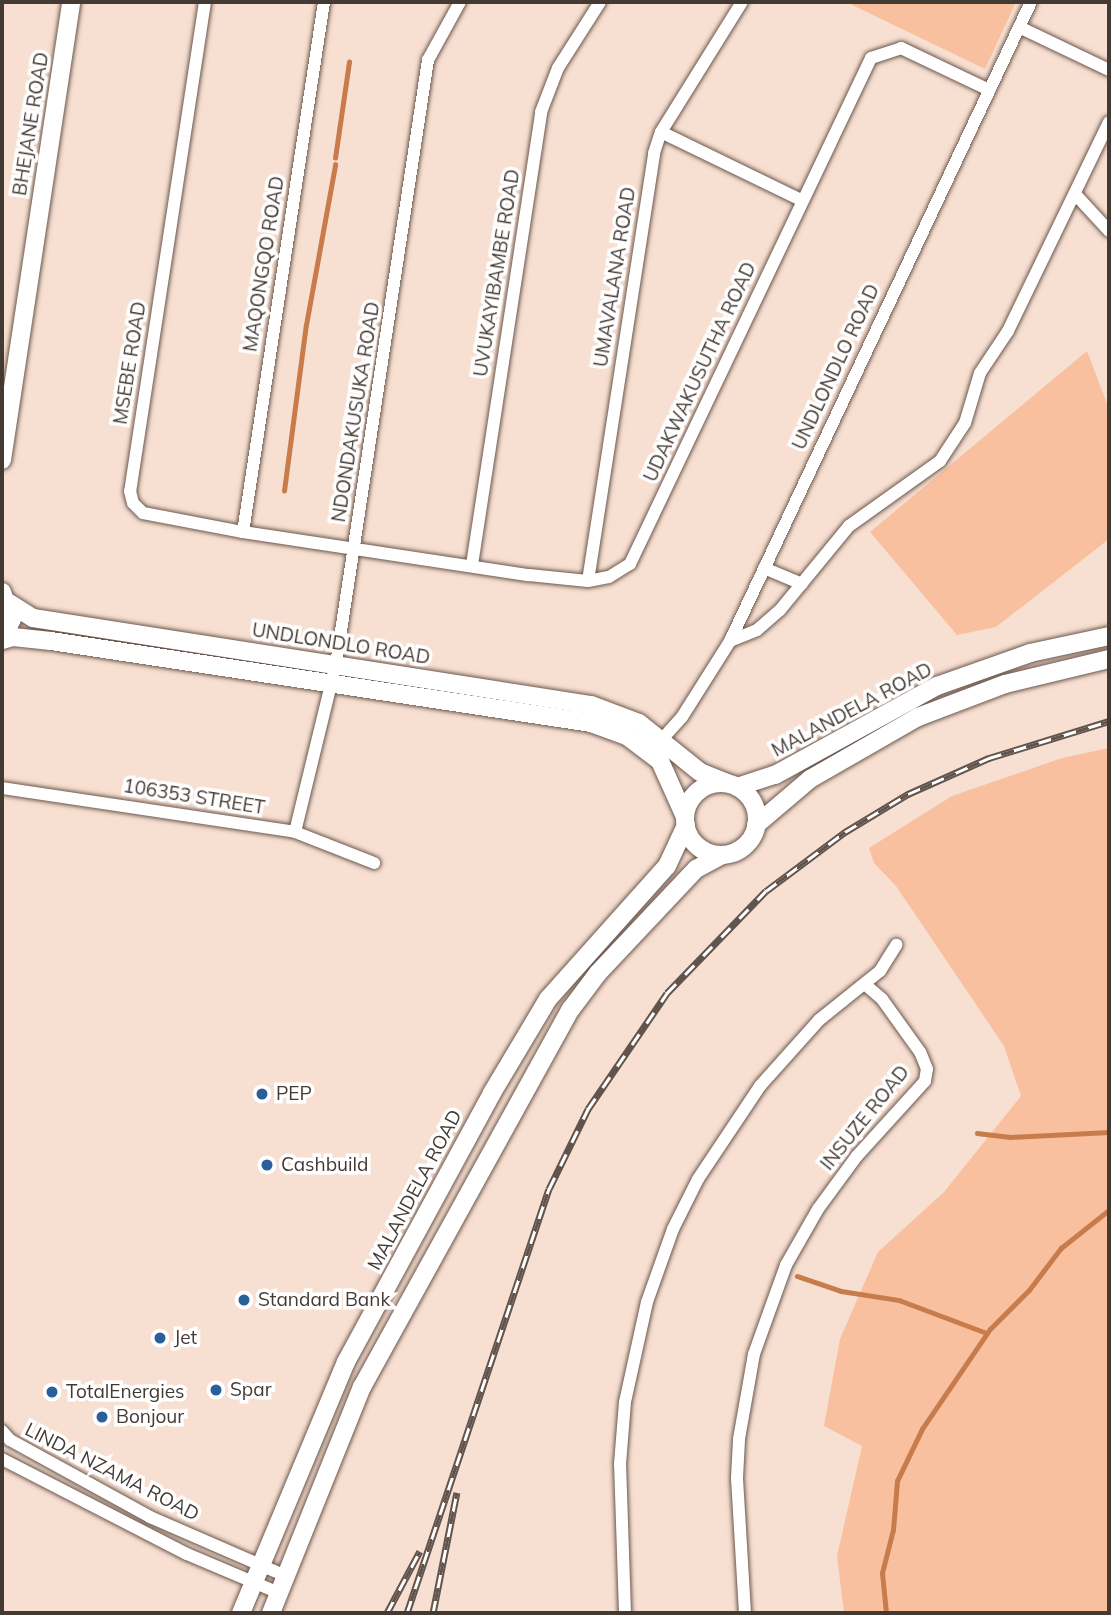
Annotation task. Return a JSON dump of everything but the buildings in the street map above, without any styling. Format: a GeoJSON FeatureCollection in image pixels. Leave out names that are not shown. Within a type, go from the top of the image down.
{"type":"FeatureCollection","features":[{"type":"Feature","properties":{"kind":"main road","name":"BHEJANE ROAD"},"geometry":{"type":"LineString","coordinates":[[2,460],[71,2]]}},
{"type":"Feature","properties":{"kind":"main road","name":"UNDLONDLO ROAD"},"geometry":{"type":"LineString","coordinates":[[6,598],[33,618],[592,705],[639,723],[656,746],[685,821]]}},
{"type":"Feature","properties":{"kind":"main road"},"geometry":{"type":"LineString","coordinates":[[2,640],[10,627],[6,598]]}},
{"type":"Feature","properties":{"kind":"main road","name":"MALANDELA ROAD"},"geometry":{"type":"LineString","coordinates":[[733,785],[775,775],[937,686],[1030,653],[1109,636]]}},
{"type":"Feature","properties":{"kind":"main road","name":"UNDLONDLO ROAD"},"geometry":{"type":"LineString","coordinates":[[2,640],[40,640],[592,723],[656,746],[700,772],[733,785]]}},
{"type":"Feature","properties":{"kind":"main road","name":"MALANDELA ROAD"},"geometry":{"type":"LineString","coordinates":[[756,825],[810,779],[919,717],[1005,684],[1109,659]]}},
{"type":"Feature","properties":{"kind":"main road"},"geometry":{"type":"LineString","coordinates":[[271,1613],[362,1387],[571,1009],[598,973],[696,869],[748,842],[756,825],[755,807],[733,785],[699,791],[685,821],[698,847],[722,855]]}},
{"type":"Feature","properties":{"kind":"main road","name":"MALANDELA ROAD"},"geometry":{"type":"LineString","coordinates":[[241,1613],[346,1362],[492,1093],[548,999],[667,866],[685,821]]}},
{"type":"Feature","properties":{"kind":"street","name":"MSEBE ROAD"},"geometry":{"type":"LineString","coordinates":[[205,2],[131,497],[143,513],[243,533],[354,550]]}},
{"type":"Feature","properties":{"kind":"street","name":"MAQONGQO ROAD"},"geometry":{"type":"LineString","coordinates":[[243,533],[324,2]]}},
{"type":"Feature","properties":{"kind":"street","name":"NDONDAKUSUKA ROAD"},"geometry":{"type":"LineString","coordinates":[[295,832],[336,664],[428,60],[460,2]]}},
{"type":"Feature","properties":{"kind":"street","name":"UVUKAYIBAMBE ROAD"},"geometry":{"type":"LineString","coordinates":[[472,565],[541,112],[558,68],[600,2]]}},
{"type":"Feature","properties":{"kind":"street","name":"UMAVALANA ROAD"},"geometry":{"type":"LineString","coordinates":[[588,581],[661,132],[742,2]]}},
{"type":"Feature","properties":{"kind":"street","name":"UNDLONDLO ROAD"},"geometry":{"type":"LineString","coordinates":[[656,746],[682,717],[730,640],[1031,2]]}},
{"type":"Feature","properties":{"kind":"street"},"geometry":{"type":"LineString","coordinates":[[1019,27],[1109,70]]}},
{"type":"Feature","properties":{"kind":"street","name":"UDAKWAKUSUTHA ROAD"},"geometry":{"type":"LineString","coordinates":[[354,550],[588,581],[621,572],[637,553],[801,200],[871,58],[879,52],[901,48],[989,90]]}},
{"type":"Feature","properties":{"kind":"street"},"geometry":{"type":"LineString","coordinates":[[730,640],[757,630],[802,584],[849,526],[940,461],[965,423],[980,373],[1008,331],[1109,122]]}},
{"type":"Feature","properties":{"kind":"street"},"geometry":{"type":"LineString","coordinates":[[661,132],[801,200]]}},
{"type":"Feature","properties":{"kind":"street"},"geometry":{"type":"LineString","coordinates":[[1076,195],[1109,231]]}},
{"type":"Feature","properties":{"kind":"street"},"geometry":{"type":"LineString","coordinates":[[764,568],[802,584]]}},
{"type":"Feature","properties":{"kind":"street","name":"106353 STREET"},"geometry":{"type":"LineString","coordinates":[[2,788],[295,832],[374,863]]}},
{"type":"Feature","properties":{"kind":"street"},"geometry":{"type":"LineString","coordinates":[[625,1613],[622,1436],[657,1272],[698,1179],[746,1104],[819,1020],[866,984],[892,958],[896,945]]}},
{"type":"Feature","properties":{"kind":"street","name":"INSUZE ROAD"},"geometry":{"type":"LineString","coordinates":[[745,1613],[739,1439],[759,1341],[786,1265],[818,1209],[857,1156],[925,1082],[927,1069],[920,1052],[883,999],[866,984]]}},
{"type":"Feature","properties":{"kind":"street","name":"LINDA NZAMA ROAD"},"geometry":{"type":"LineString","coordinates":[[2,1431],[10,1440],[150,1517],[261,1563],[282,1584]]}},
{"type":"Feature","properties":{"kind":"street","name":"LINDA NZAMA ROAD"},"geometry":{"type":"LineString","coordinates":[[2,1459],[69,1495],[253,1583],[282,1584]]}},
{"type":"Feature","properties":{"kind":"street"},"geometry":{"type":"LineString","coordinates":[[69,1495],[78,1476]]}},
{"type":"Feature","properties":{"kind":"shaded area"},"geometry":{"type":"Polygon","coordinates":[[[846,2],[1016,2],[985,69],[846,2]]]}},
{"type":"Feature","properties":{"kind":"shaded area"},"geometry":{"type":"Polygon","coordinates":[[[1087,351],[1109,409],[1109,539],[996,627],[957,635],[870,532],[1087,351]]]}},
{"type":"Feature","properties":{"kind":"shaded area"},"geometry":{"type":"Polygon","coordinates":[[[1109,748],[1109,1613],[844,1613],[837,1556],[862,1446],[824,1426],[840,1339],[878,1252],[944,1192],[1021,1096],[1004,1046],[896,886],[874,863],[869,848],[952,796],[1062,758],[1109,748]]]}},
{"type":"Feature","properties":{"kind":"waterway"},"geometry":{"type":"LineString","coordinates":[[335,158],[349,62]]}},
{"type":"Feature","properties":{"kind":"waterway"},"geometry":{"type":"LineString","coordinates":[[284,491],[306,325],[335,165]]}},
{"type":"Feature","properties":{"kind":"waterway"},"geometry":{"type":"LineString","coordinates":[[977,1133],[1010,1137],[1109,1132]]}},
{"type":"Feature","properties":{"kind":"waterway"},"geometry":{"type":"LineString","coordinates":[[886,1613],[882,1573],[893,1530],[897,1481],[922,1429],[990,1329],[1029,1290],[1061,1248],[1109,1210]]}},
{"type":"Feature","properties":{"kind":"waterway"},"geometry":{"type":"LineString","coordinates":[[797,1276],[841,1291],[899,1300],[987,1333]]}},
{"type":"Feature","properties":{"kind":"railway"},"geometry":{"type":"LineString","coordinates":[[407,1613],[549,1189],[588,1109],[667,993],[766,891],[845,832],[908,794],[989,758],[1109,721]]}},
{"type":"Feature","properties":{"kind":"railway"},"geometry":{"type":"LineString","coordinates":[[433,1613],[457,1492]]}},
{"type":"Feature","properties":{"kind":"railway"},"geometry":{"type":"LineString","coordinates":[[387,1613],[420,1551]]}},
{"type":"Feature","properties":{"kind":"place","name":"PEP"},"geometry":{"type":"Point","coordinates":[262,1094]}},
{"type":"Feature","properties":{"kind":"place","name":"Cashbuild"},"geometry":{"type":"Point","coordinates":[267,1165]}},
{"type":"Feature","properties":{"kind":"place","name":"Standard Bank"},"geometry":{"type":"Point","coordinates":[244,1300]}},
{"type":"Feature","properties":{"kind":"place","name":"Jet"},"geometry":{"type":"Point","coordinates":[160,1338]}},
{"type":"Feature","properties":{"kind":"place","name":"Spar"},"geometry":{"type":"Point","coordinates":[216,1390]}},
{"type":"Feature","properties":{"kind":"place","name":"TotalEnergies"},"geometry":{"type":"Point","coordinates":[52,1392]}},
{"type":"Feature","properties":{"kind":"place","name":"Bonjour"},"geometry":{"type":"Point","coordinates":[102,1417]}}]}
